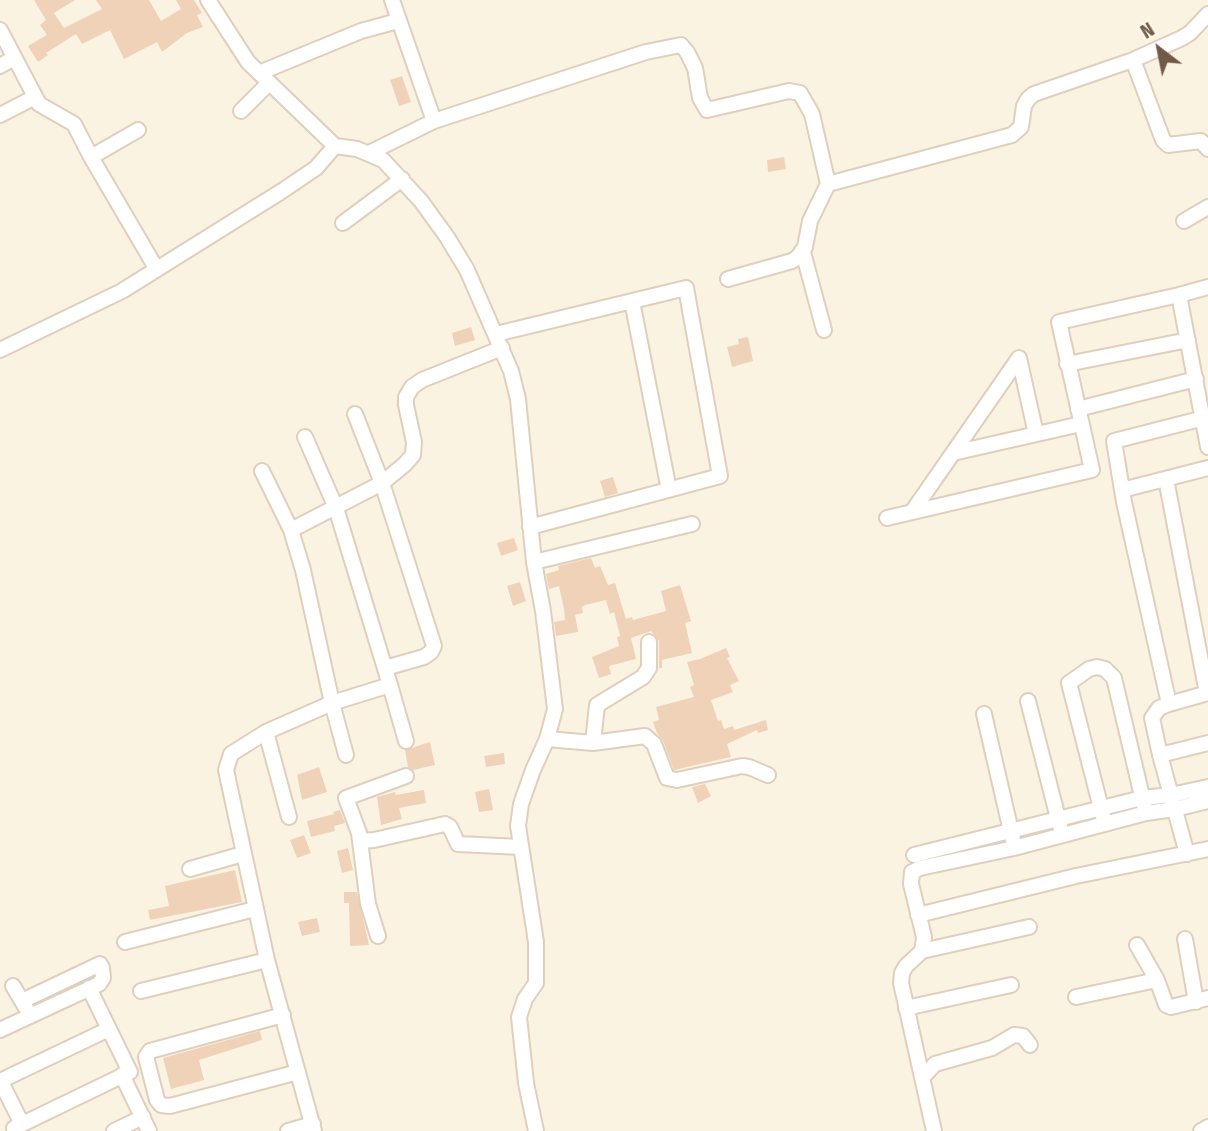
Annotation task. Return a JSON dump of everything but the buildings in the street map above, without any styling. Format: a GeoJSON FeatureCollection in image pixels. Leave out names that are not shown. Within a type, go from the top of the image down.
{"type":"FeatureCollection","features":[{"type":"Feature","properties":{"kind":"street"},"geometry":{"type":"LineString","coordinates":[[208,0],[234,42],[264,78],[335,146],[369,153],[383,160],[402,178],[447,237],[467,270],[502,348],[518,399],[534,562],[555,709],[547,739],[521,804],[518,826],[536,942],[535,987],[525,999],[520,1012],[520,1040],[536,1131]]}},
{"type":"Feature","properties":{"kind":"street"},"geometry":{"type":"LineString","coordinates":[[392,0],[434,121]]}},
{"type":"Feature","properties":{"kind":"street"},"geometry":{"type":"LineString","coordinates":[[828,184],[1012,135],[1021,127],[1024,106],[1034,94],[1133,60],[1182,38],[1208,14]]}},
{"type":"Feature","properties":{"kind":"street"},"geometry":{"type":"LineString","coordinates":[[242,111],[264,78],[361,31],[398,21]]}},
{"type":"Feature","properties":{"kind":"street"},"geometry":{"type":"LineString","coordinates":[[0,30],[38,104],[74,124],[156,268]]}},
{"type":"Feature","properties":{"kind":"street"},"geometry":{"type":"LineString","coordinates":[[369,153],[434,121],[646,52],[681,45],[695,68],[699,98],[707,110],[796,90],[812,114],[828,184],[810,221],[803,252],[824,330]]}},
{"type":"Feature","properties":{"kind":"street"},"geometry":{"type":"LineString","coordinates":[[0,66],[14,58]]}},
{"type":"Feature","properties":{"kind":"street"},"geometry":{"type":"LineString","coordinates":[[1133,60],[1163,140],[1168,145],[1201,141],[1208,149]]}},
{"type":"Feature","properties":{"kind":"street"},"geometry":{"type":"LineString","coordinates":[[0,116],[35,97]]}},
{"type":"Feature","properties":{"kind":"street"},"geometry":{"type":"LineString","coordinates":[[91,157],[138,130]]}},
{"type":"Feature","properties":{"kind":"street"},"geometry":{"type":"LineString","coordinates":[[0,350],[43,327],[105,300],[282,191],[316,168],[335,146]]}},
{"type":"Feature","properties":{"kind":"street"},"geometry":{"type":"LineString","coordinates":[[343,223],[402,178]]}},
{"type":"Feature","properties":{"kind":"street"},"geometry":{"type":"LineString","coordinates":[[1184,221],[1208,207]]}},
{"type":"Feature","properties":{"kind":"street"},"geometry":{"type":"LineString","coordinates":[[727,279],[792,261],[803,252]]}},
{"type":"Feature","properties":{"kind":"street"},"geometry":{"type":"LineString","coordinates":[[887,518],[1091,470],[1059,321],[1208,287]]}},
{"type":"Feature","properties":{"kind":"street"},"geometry":{"type":"LineString","coordinates":[[496,334],[686,288],[720,476],[530,527]]}},
{"type":"Feature","properties":{"kind":"street"},"geometry":{"type":"LineString","coordinates":[[1179,295],[1206,418],[1208,447]]}},
{"type":"Feature","properties":{"kind":"street"},"geometry":{"type":"LineString","coordinates":[[632,302],[669,491]]}},
{"type":"Feature","properties":{"kind":"street"},"geometry":{"type":"LineString","coordinates":[[1068,365],[1188,340]]}},
{"type":"Feature","properties":{"kind":"street"},"geometry":{"type":"LineString","coordinates":[[291,530],[382,483],[404,466],[412,456],[414,442],[406,405],[406,397],[412,387],[422,380],[502,348]]}},
{"type":"Feature","properties":{"kind":"street"},"geometry":{"type":"LineString","coordinates":[[912,512],[1019,358],[1036,434]]}},
{"type":"Feature","properties":{"kind":"street"},"geometry":{"type":"LineString","coordinates":[[1078,409],[1196,379]]}},
{"type":"Feature","properties":{"kind":"street"},"geometry":{"type":"LineString","coordinates":[[355,414],[382,483],[434,646],[424,657],[384,668]]}},
{"type":"Feature","properties":{"kind":"street"},"geometry":{"type":"LineString","coordinates":[[1087,448],[1206,418]]}},
{"type":"Feature","properties":{"kind":"street"},"geometry":{"type":"LineString","coordinates":[[953,453],[1081,424]]}},
{"type":"Feature","properties":{"kind":"street"},"geometry":{"type":"LineString","coordinates":[[305,437],[336,508],[406,741]]}},
{"type":"Feature","properties":{"kind":"street"},"geometry":{"type":"LineString","coordinates":[[1114,441],[1122,490],[1169,704]]}},
{"type":"Feature","properties":{"kind":"street"},"geometry":{"type":"LineString","coordinates":[[1122,490],[1208,468]]}},
{"type":"Feature","properties":{"kind":"street"},"geometry":{"type":"LineString","coordinates":[[262,471],[291,530],[303,570],[346,755]]}},
{"type":"Feature","properties":{"kind":"street"},"geometry":{"type":"LineString","coordinates":[[1166,479],[1207,693],[1160,708],[1152,718],[1187,854]]}},
{"type":"Feature","properties":{"kind":"street"},"geometry":{"type":"LineString","coordinates":[[534,562],[692,524]]}},
{"type":"Feature","properties":{"kind":"street"},"geometry":{"type":"LineString","coordinates":[[593,743],[597,705],[643,677],[649,668],[649,642]]}},
{"type":"Feature","properties":{"kind":"street"},"geometry":{"type":"LineString","coordinates":[[1105,824],[1069,683],[1089,669],[1105,669],[1114,678],[1146,813]]}},
{"type":"Feature","properties":{"kind":"street"},"geometry":{"type":"LineString","coordinates":[[288,1131],[314,1128],[267,960],[226,763],[231,754],[266,733],[332,703],[390,685]]}},
{"type":"Feature","properties":{"kind":"street"},"geometry":{"type":"LineString","coordinates":[[1028,701],[1061,827]]}},
{"type":"Feature","properties":{"kind":"street"},"geometry":{"type":"LineString","coordinates":[[984,713],[1014,848]]}},
{"type":"Feature","properties":{"kind":"street"},"geometry":{"type":"LineString","coordinates":[[266,733],[289,817]]}},
{"type":"Feature","properties":{"kind":"street"},"geometry":{"type":"LineString","coordinates":[[547,739],[593,743],[645,736],[654,744],[667,778],[677,780],[742,766],[749,766],[768,775]]}},
{"type":"Feature","properties":{"kind":"street"},"geometry":{"type":"LineString","coordinates":[[1160,755],[1208,743]]}},
{"type":"Feature","properties":{"kind":"street"},"geometry":{"type":"LineString","coordinates":[[377,936],[368,904],[360,841],[345,798],[406,776]]}},
{"type":"Feature","properties":{"kind":"street"},"geometry":{"type":"LineString","coordinates":[[914,855],[1011,831],[1105,824],[1146,813],[1208,787]]}},
{"type":"Feature","properties":{"kind":"street"},"geometry":{"type":"LineString","coordinates":[[922,951],[924,937],[911,884],[911,875],[916,869],[1014,848],[1101,808],[1142,798],[1173,802],[1208,801]]}},
{"type":"Feature","properties":{"kind":"street"},"geometry":{"type":"LineString","coordinates":[[360,841],[445,824],[450,827],[458,844],[521,847]]}},
{"type":"Feature","properties":{"kind":"street"},"geometry":{"type":"LineString","coordinates":[[918,915],[1076,876],[1208,849]]}},
{"type":"Feature","properties":{"kind":"street"},"geometry":{"type":"LineString","coordinates":[[190,869],[243,854]]}},
{"type":"Feature","properties":{"kind":"street"},"geometry":{"type":"LineString","coordinates":[[125,942],[255,909]]}},
{"type":"Feature","properties":{"kind":"street"},"geometry":{"type":"LineString","coordinates":[[934,1131],[906,1008],[901,983],[902,973],[922,951],[1029,927]]}},
{"type":"Feature","properties":{"kind":"street"},"geometry":{"type":"LineString","coordinates":[[1137,946],[1157,980],[1166,1005],[1171,1007],[1202,1000],[1185,939]]}},
{"type":"Feature","properties":{"kind":"street"},"geometry":{"type":"LineString","coordinates":[[141,991],[267,960]]}},
{"type":"Feature","properties":{"kind":"street"},"geometry":{"type":"LineString","coordinates":[[0,1030],[99,984],[103,978],[100,964],[22,1001]]}},
{"type":"Feature","properties":{"kind":"street"},"geometry":{"type":"LineString","coordinates":[[1076,996],[1157,980]]}},
{"type":"Feature","properties":{"kind":"street"},"geometry":{"type":"LineString","coordinates":[[13,985],[30,1016]]}},
{"type":"Feature","properties":{"kind":"street"},"geometry":{"type":"LineString","coordinates":[[906,1008],[1011,985]]}},
{"type":"Feature","properties":{"kind":"street"},"geometry":{"type":"LineString","coordinates":[[89,988],[130,1072],[18,1126],[0,1080],[109,1029]]}},
{"type":"Feature","properties":{"kind":"street"},"geometry":{"type":"LineString","coordinates":[[283,1015],[150,1051],[146,1057],[157,1100],[162,1105],[170,1106],[298,1072]]}},
{"type":"Feature","properties":{"kind":"street"},"geometry":{"type":"LineString","coordinates":[[922,1078],[935,1064],[992,1048],[1014,1035],[1023,1035],[1030,1045]]}},
{"type":"Feature","properties":{"kind":"street"},"geometry":{"type":"LineString","coordinates":[[114,1131],[146,1124],[122,1075]]}},
{"type":"Feature","properties":{"kind":"street"},"geometry":{"type":"LineString","coordinates":[[1200,1131],[1208,1127]]}}]}
